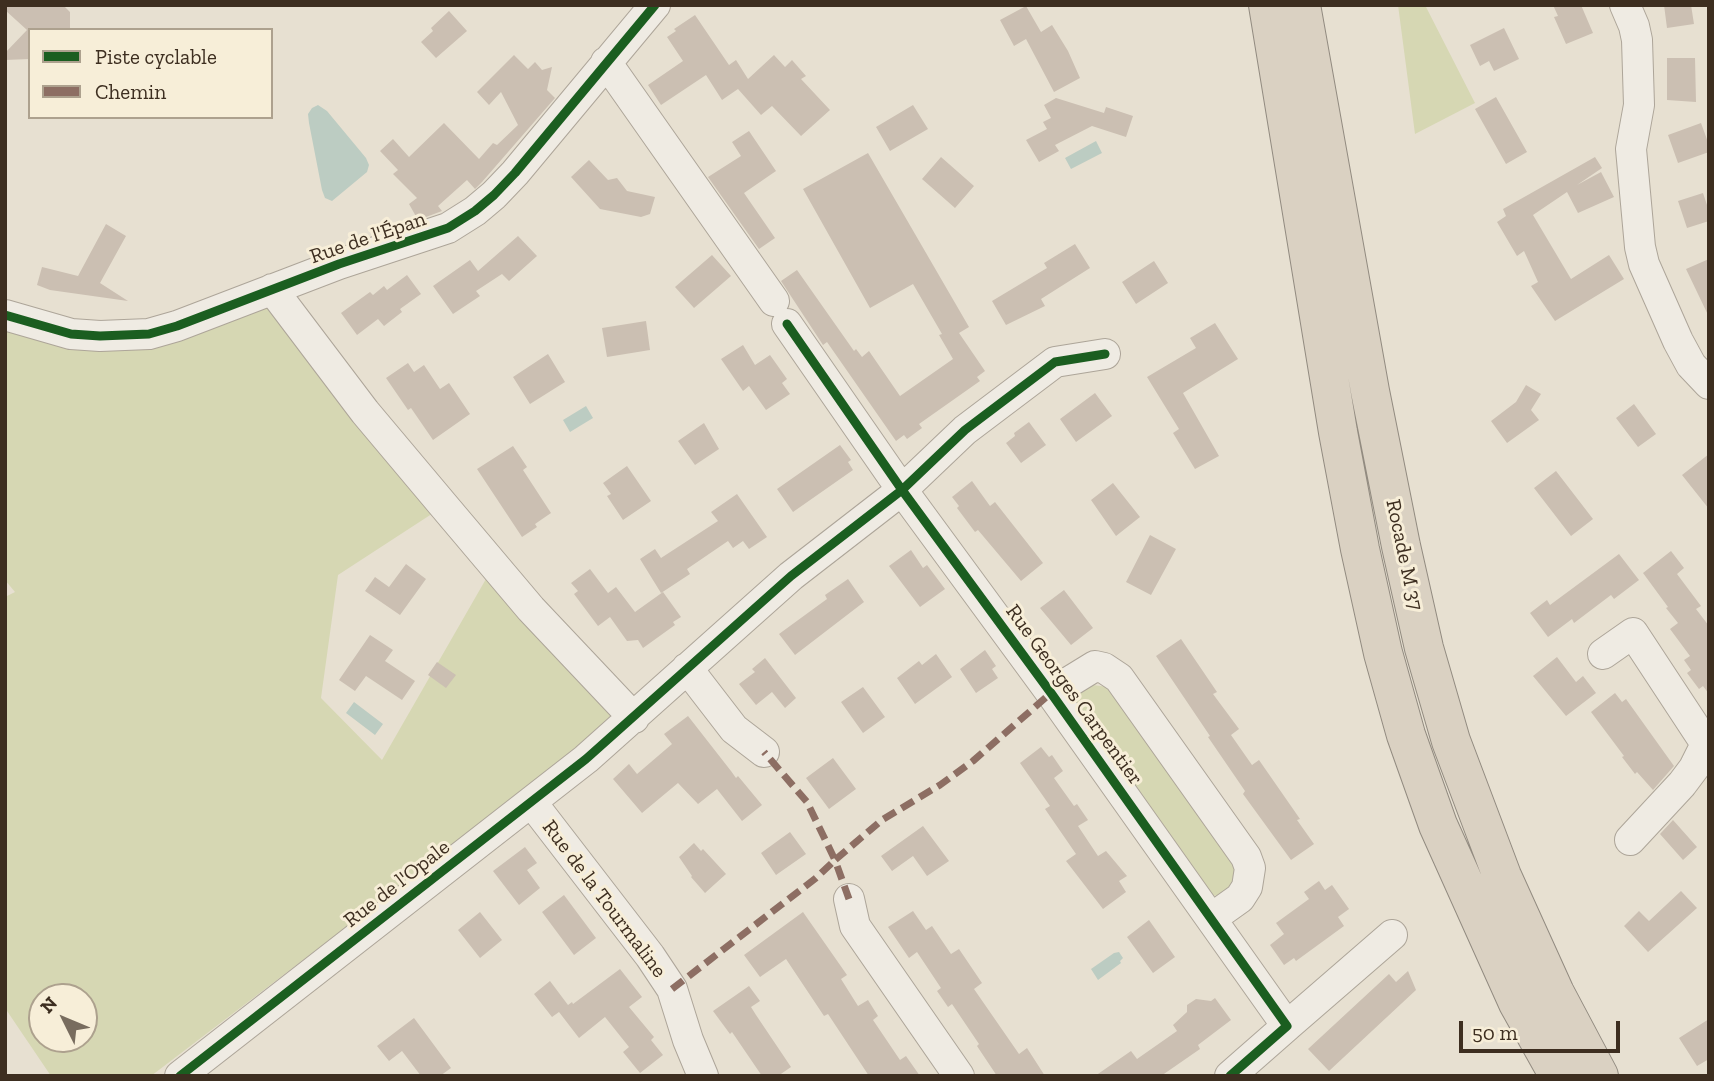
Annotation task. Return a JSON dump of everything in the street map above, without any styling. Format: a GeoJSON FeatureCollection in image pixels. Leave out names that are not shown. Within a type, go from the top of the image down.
{"type":"FeatureCollection","features":[{"type":"Feature","properties":{"kind":"highway","name":"Rocade M 37"},"geometry":{"type":"LineString","coordinates":[[1268,5],[1338,432],[1383,653],[1406,735],[1438,825],[1518,1003],[1559,1076]]}},
{"type":"Feature","properties":{"kind":"highway","name":"Rocade M 37"},"geometry":{"type":"LineString","coordinates":[[1301,5],[1372,404],[1424,648],[1451,741],[1502,876],[1555,993],[1599,1076]]}},
{"type":"Feature","properties":{"kind":"street","name":"Rue de l'Épan"},"geometry":{"type":"LineString","coordinates":[[5,315],[71,334],[149,334],[430,235],[463,220],[495,195],[515,173],[654,5]]}},
{"type":"Feature","properties":{"kind":"street"},"geometry":{"type":"LineString","coordinates":[[1625,5],[1637,40],[1639,105],[1631,149],[1640,247],[1648,274],[1678,341],[1691,365],[1709,384]]}},
{"type":"Feature","properties":{"kind":"street","name":"Rue Georges Carpentier"},"geometry":{"type":"LineString","coordinates":[[606,62],[902,490],[1051,693],[1287,1026]]}},
{"type":"Feature","properties":{"kind":"street"},"geometry":{"type":"LineString","coordinates":[[272,289],[365,412],[444,506],[531,609],[634,718]]}},
{"type":"Feature","properties":{"kind":"street","name":"Rue de l'Opale"},"geometry":{"type":"LineString","coordinates":[[180,1076],[531,803],[634,718],[791,576],[902,490],[965,430],[1055,362],[1105,354]]}},
{"type":"Feature","properties":{"kind":"street"},"geometry":{"type":"LineString","coordinates":[[1603,654],[1633,633],[1708,743],[1682,784],[1630,840]]}},
{"type":"Feature","properties":{"kind":"street","name":"Rue Georges Carpentier"},"geometry":{"type":"LineString","coordinates":[[1051,693],[1095,666],[1104,668],[1119,678],[1246,857],[1250,868],[1247,887],[1240,898],[1212,918]]}},
{"type":"Feature","properties":{"kind":"street"},"geometry":{"type":"LineString","coordinates":[[687,668],[734,729],[764,752]]}},
{"type":"Feature","properties":{"kind":"street","name":"Rue de la Tourmaline"},"geometry":{"type":"LineString","coordinates":[[531,803],[650,956],[671,989],[691,1050],[703,1076]]}},
{"type":"Feature","properties":{"kind":"street"},"geometry":{"type":"LineString","coordinates":[[849,899],[855,926],[959,1076]]}},
{"type":"Feature","properties":{"kind":"street"},"geometry":{"type":"LineString","coordinates":[[1230,1076],[1392,934]]}},
{"type":"Feature","properties":{"kind":"green space"},"geometry":{"type":"Polygon","coordinates":[[[1398,5],[1425,5],[1475,103],[1415,134],[1398,5]]]}},
{"type":"Feature","properties":{"kind":"green space"},"geometry":{"type":"Polygon","coordinates":[[[272,289],[444,506],[338,575],[321,698],[382,760],[494,565],[634,718],[324,944],[151,1076],[51,1076],[35,1053],[98,1053],[98,983],[28,983],[28,1042],[5,1008],[5,597],[15,592],[5,580],[5,312],[123,335],[272,289]]]}},
{"type":"Feature","properties":{"kind":"green space"},"geometry":{"type":"Polygon","coordinates":[[[1089,681],[1093,685],[1108,687],[1235,866],[1232,882],[1235,886],[1221,895],[1211,896],[1074,702],[1074,693],[1089,681]]]}},
{"type":"Feature","properties":{"kind":"shaded area"},"geometry":{"type":"Polygon","coordinates":[[[318,105],[327,111],[369,165],[367,172],[332,201],[325,198],[322,190],[309,123],[308,114],[318,105]]]}},
{"type":"Feature","properties":{"kind":"shaded area"},"geometry":{"type":"Polygon","coordinates":[[[1096,141],[1102,153],[1071,169],[1065,158],[1096,141]]]}},
{"type":"Feature","properties":{"kind":"shaded area"},"geometry":{"type":"Polygon","coordinates":[[[586,406],[593,418],[570,432],[563,420],[586,406]]]}},
{"type":"Feature","properties":{"kind":"shaded area"},"geometry":{"type":"Polygon","coordinates":[[[354,702],[383,724],[375,735],[346,713],[354,702]]]}},
{"type":"Feature","properties":{"kind":"shaded area"},"geometry":{"type":"Polygon","coordinates":[[[1119,952],[1123,958],[1121,963],[1098,980],[1091,969],[1119,952]]]}},
{"type":"Feature","properties":{"kind":"building"},"geometry":{"type":"Polygon","coordinates":[[[5,5],[63,5],[70,12],[70,28],[28,28],[28,59],[5,60],[5,53],[27,30],[5,10],[5,5]]]}},
{"type":"Feature","properties":{"kind":"building"},"geometry":{"type":"Polygon","coordinates":[[[1553,5],[1581,5],[1593,33],[1566,44],[1554,17],[1558,16],[1553,5]]]}},
{"type":"Feature","properties":{"kind":"building"},"geometry":{"type":"Polygon","coordinates":[[[1664,5],[1691,5],[1694,24],[1667,28],[1664,5]]]}},
{"type":"Feature","properties":{"kind":"building"},"geometry":{"type":"Polygon","coordinates":[[[1026,6],[1041,32],[1052,25],[1080,78],[1054,92],[1026,39],[1014,46],[1000,20],[1026,6]]]}},
{"type":"Feature","properties":{"kind":"building"},"geometry":{"type":"Polygon","coordinates":[[[449,11],[467,31],[436,58],[421,42],[449,11]]]}},
{"type":"Feature","properties":{"kind":"building"},"geometry":{"type":"Polygon","coordinates":[[[695,15],[729,65],[736,60],[748,79],[774,55],[785,67],[792,60],[806,76],[801,79],[830,110],[801,136],[772,106],[761,115],[738,89],[722,100],[706,75],[661,105],[648,85],[683,61],[667,37],[695,15]]]}},
{"type":"Feature","properties":{"kind":"building"},"geometry":{"type":"Polygon","coordinates":[[[1504,28],[1519,59],[1494,71],[1489,61],[1480,66],[1470,45],[1504,28]]]}},
{"type":"Feature","properties":{"kind":"building"},"geometry":{"type":"Polygon","coordinates":[[[514,55],[528,69],[535,62],[542,70],[552,67],[547,90],[555,98],[475,189],[467,180],[438,206],[442,211],[418,220],[409,204],[417,198],[393,174],[398,170],[380,151],[393,139],[409,157],[444,123],[479,159],[493,143],[497,145],[518,125],[501,92],[489,105],[477,92],[514,55]]]}},
{"type":"Feature","properties":{"kind":"building"},"geometry":{"type":"Polygon","coordinates":[[[1667,58],[1695,58],[1696,102],[1667,100],[1667,58]]]}},
{"type":"Feature","properties":{"kind":"building"},"geometry":{"type":"Polygon","coordinates":[[[1496,97],[1527,152],[1506,164],[1475,109],[1496,97]]]}},
{"type":"Feature","properties":{"kind":"building"},"geometry":{"type":"Polygon","coordinates":[[[1056,98],[1104,113],[1106,107],[1133,116],[1126,137],[1092,126],[1055,145],[1059,151],[1039,162],[1026,140],[1047,129],[1043,122],[1051,118],[1044,105],[1056,98]]]}},
{"type":"Feature","properties":{"kind":"building"},"geometry":{"type":"Polygon","coordinates":[[[913,105],[928,129],[890,151],[876,127],[913,105]]]}},
{"type":"Feature","properties":{"kind":"building"},"geometry":{"type":"Polygon","coordinates":[[[1701,123],[1709,152],[1678,163],[1668,135],[1701,123]]]}},
{"type":"Feature","properties":{"kind":"building"},"geometry":{"type":"Polygon","coordinates":[[[749,131],[776,171],[744,193],[775,238],[759,249],[708,177],[741,156],[732,142],[749,131]]]}},
{"type":"Feature","properties":{"kind":"building"},"geometry":{"type":"Polygon","coordinates":[[[868,153],[969,327],[959,333],[985,371],[977,377],[980,381],[919,424],[922,428],[907,439],[904,435],[896,441],[827,342],[823,345],[781,281],[797,270],[854,351],[856,349],[862,357],[869,351],[900,396],[953,359],[913,284],[870,308],[803,189],[868,153]]]}},
{"type":"Feature","properties":{"kind":"building"},"geometry":{"type":"Polygon","coordinates":[[[941,157],[974,186],[955,208],[922,179],[941,157]]]}},
{"type":"Feature","properties":{"kind":"building"},"geometry":{"type":"Polygon","coordinates":[[[1595,157],[1602,168],[1577,185],[1601,172],[1614,197],[1578,213],[1567,192],[1533,215],[1571,279],[1609,255],[1624,279],[1555,321],[1531,286],[1538,282],[1524,251],[1517,256],[1497,222],[1506,216],[1503,209],[1595,157]]]}},
{"type":"Feature","properties":{"kind":"building"},"geometry":{"type":"Polygon","coordinates":[[[589,160],[608,180],[617,178],[627,191],[655,197],[650,214],[641,217],[600,209],[571,177],[589,160]]]}},
{"type":"Feature","properties":{"kind":"building"},"geometry":{"type":"Polygon","coordinates":[[[1703,193],[1709,221],[1687,228],[1678,201],[1703,193]]]}},
{"type":"Feature","properties":{"kind":"building"},"geometry":{"type":"Polygon","coordinates":[[[106,224],[126,236],[100,283],[128,301],[50,290],[37,285],[42,267],[78,276],[106,224]]]}},
{"type":"Feature","properties":{"kind":"building"},"geometry":{"type":"Polygon","coordinates":[[[518,236],[537,256],[509,281],[502,274],[476,291],[480,296],[453,314],[433,286],[470,260],[478,271],[518,236]]]}},
{"type":"Feature","properties":{"kind":"building"},"geometry":{"type":"Polygon","coordinates":[[[1075,244],[1090,268],[1041,299],[1045,306],[1006,325],[992,301],[1047,268],[1044,263],[1075,244]]]}},
{"type":"Feature","properties":{"kind":"building"},"geometry":{"type":"Polygon","coordinates":[[[712,255],[731,276],[694,308],[675,287],[712,255]]]}},
{"type":"Feature","properties":{"kind":"building"},"geometry":{"type":"Polygon","coordinates":[[[1709,259],[1709,317],[1686,269],[1709,259]]]}},
{"type":"Feature","properties":{"kind":"building"},"geometry":{"type":"Polygon","coordinates":[[[1154,261],[1168,283],[1136,304],[1122,282],[1154,261]]]}},
{"type":"Feature","properties":{"kind":"building"},"geometry":{"type":"Polygon","coordinates":[[[407,275],[421,294],[400,309],[402,312],[384,326],[378,319],[357,335],[341,313],[370,292],[373,295],[384,286],[387,290],[407,275]]]}},
{"type":"Feature","properties":{"kind":"building"},"geometry":{"type":"Polygon","coordinates":[[[646,321],[650,350],[607,357],[602,328],[646,321]]]}},
{"type":"Feature","properties":{"kind":"building"},"geometry":{"type":"Polygon","coordinates":[[[1215,323],[1238,359],[1183,393],[1219,456],[1195,469],[1173,433],[1179,429],[1147,377],[1196,348],[1190,338],[1215,323]]]}},
{"type":"Feature","properties":{"kind":"building"},"geometry":{"type":"Polygon","coordinates":[[[743,345],[755,365],[770,355],[787,379],[782,383],[790,394],[766,410],[749,386],[743,391],[721,359],[743,345]]]}},
{"type":"Feature","properties":{"kind":"building"},"geometry":{"type":"Polygon","coordinates":[[[548,354],[565,382],[530,404],[513,377],[548,354]]]}},
{"type":"Feature","properties":{"kind":"building"},"geometry":{"type":"Polygon","coordinates":[[[408,363],[414,372],[424,365],[440,389],[449,383],[470,414],[433,440],[386,378],[408,363]]]}},
{"type":"Feature","properties":{"kind":"building"},"geometry":{"type":"Polygon","coordinates":[[[1526,385],[1541,394],[1531,410],[1539,420],[1507,443],[1491,421],[1516,402],[1526,385]]]}},
{"type":"Feature","properties":{"kind":"building"},"geometry":{"type":"Polygon","coordinates":[[[1095,393],[1112,416],[1076,442],[1060,419],[1095,393]]]}},
{"type":"Feature","properties":{"kind":"building"},"geometry":{"type":"Polygon","coordinates":[[[1634,404],[1656,434],[1638,447],[1616,418],[1634,404]]]}},
{"type":"Feature","properties":{"kind":"building"},"geometry":{"type":"Polygon","coordinates":[[[1029,422],[1046,445],[1021,463],[1006,443],[1029,422]]]}},
{"type":"Feature","properties":{"kind":"building"},"geometry":{"type":"Polygon","coordinates":[[[704,423],[719,449],[695,465],[678,441],[704,423]]]}},
{"type":"Feature","properties":{"kind":"building"},"geometry":{"type":"Polygon","coordinates":[[[840,445],[851,460],[848,462],[853,470],[793,512],[777,489],[840,445]]]}},
{"type":"Feature","properties":{"kind":"building"},"geometry":{"type":"Polygon","coordinates":[[[513,446],[527,467],[523,470],[551,513],[522,537],[477,469],[513,446]]]}},
{"type":"Feature","properties":{"kind":"building"},"geometry":{"type":"Polygon","coordinates":[[[1709,454],[1709,509],[1682,475],[1709,454]]]}},
{"type":"Feature","properties":{"kind":"building"},"geometry":{"type":"Polygon","coordinates":[[[627,466],[651,501],[623,520],[607,496],[611,494],[603,483],[627,466]]]}},
{"type":"Feature","properties":{"kind":"building"},"geometry":{"type":"Polygon","coordinates":[[[1556,471],[1593,519],[1571,536],[1534,488],[1556,471]]]}},
{"type":"Feature","properties":{"kind":"building"},"geometry":{"type":"Polygon","coordinates":[[[972,481],[990,506],[995,502],[1043,563],[1021,581],[978,530],[975,532],[957,508],[959,506],[952,497],[972,481]]]}},
{"type":"Feature","properties":{"kind":"building"},"geometry":{"type":"Polygon","coordinates":[[[1113,483],[1140,517],[1116,536],[1091,500],[1113,483]]]}},
{"type":"Feature","properties":{"kind":"building"},"geometry":{"type":"Polygon","coordinates":[[[737,494],[767,537],[749,549],[743,541],[733,548],[728,541],[687,569],[690,574],[661,593],[640,559],[655,549],[661,558],[718,521],[711,512],[737,494]]]}},
{"type":"Feature","properties":{"kind":"building"},"geometry":{"type":"Polygon","coordinates":[[[1150,535],[1176,549],[1151,595],[1126,582],[1150,535]]]}},
{"type":"Feature","properties":{"kind":"building"},"geometry":{"type":"Polygon","coordinates":[[[911,550],[923,568],[927,565],[945,589],[920,607],[889,566],[911,550]]]}},
{"type":"Feature","properties":{"kind":"building"},"geometry":{"type":"Polygon","coordinates":[[[1671,551],[1684,568],[1677,574],[1701,606],[1696,609],[1709,626],[1709,694],[1703,686],[1699,689],[1687,673],[1691,670],[1684,660],[1690,656],[1670,629],[1678,623],[1643,573],[1671,551]]]}},
{"type":"Feature","properties":{"kind":"building"},"geometry":{"type":"Polygon","coordinates":[[[1619,554],[1639,580],[1614,599],[1611,595],[1574,623],[1572,619],[1548,637],[1530,613],[1547,600],[1550,605],[1619,554]]]}},
{"type":"Feature","properties":{"kind":"building"},"geometry":{"type":"Polygon","coordinates":[[[406,564],[426,579],[400,615],[365,591],[375,577],[389,587],[406,564]]]}},
{"type":"Feature","properties":{"kind":"building"},"geometry":{"type":"Polygon","coordinates":[[[590,569],[608,593],[616,587],[635,612],[663,592],[681,617],[673,622],[675,625],[643,648],[638,640],[627,641],[610,617],[598,626],[574,594],[578,591],[571,583],[590,569]]]}},
{"type":"Feature","properties":{"kind":"building"},"geometry":{"type":"Polygon","coordinates":[[[848,579],[864,602],[795,655],[779,634],[827,599],[825,595],[848,579]]]}},
{"type":"Feature","properties":{"kind":"building"},"geometry":{"type":"Polygon","coordinates":[[[1064,590],[1093,628],[1071,645],[1040,608],[1064,590]]]}},
{"type":"Feature","properties":{"kind":"building"},"geometry":{"type":"Polygon","coordinates":[[[370,635],[393,650],[385,661],[415,681],[402,700],[366,676],[355,691],[339,680],[370,635]]]}},
{"type":"Feature","properties":{"kind":"building"},"geometry":{"type":"Polygon","coordinates":[[[1181,639],[1217,692],[1213,694],[1239,729],[1231,735],[1252,765],[1259,760],[1314,844],[1291,860],[1243,794],[1245,791],[1156,656],[1181,639]]]}},
{"type":"Feature","properties":{"kind":"building"},"geometry":{"type":"Polygon","coordinates":[[[985,650],[996,666],[992,669],[998,678],[976,693],[960,669],[985,650]]]}},
{"type":"Feature","properties":{"kind":"building"},"geometry":{"type":"Polygon","coordinates":[[[936,654],[952,677],[915,704],[897,678],[919,661],[922,665],[936,654]]]}},
{"type":"Feature","properties":{"kind":"building"},"geometry":{"type":"Polygon","coordinates":[[[1557,657],[1576,682],[1583,676],[1596,693],[1566,716],[1533,676],[1557,657]]]}},
{"type":"Feature","properties":{"kind":"building"},"geometry":{"type":"Polygon","coordinates":[[[765,658],[796,698],[785,708],[772,692],[756,705],[739,684],[755,672],[752,669],[765,658]]]}},
{"type":"Feature","properties":{"kind":"building"},"geometry":{"type":"Polygon","coordinates":[[[437,662],[456,675],[446,688],[428,675],[437,662]]]}},
{"type":"Feature","properties":{"kind":"building"},"geometry":{"type":"Polygon","coordinates":[[[863,687],[885,717],[863,733],[841,702],[863,687]]]}},
{"type":"Feature","properties":{"kind":"building"},"geometry":{"type":"Polygon","coordinates":[[[1615,693],[1622,702],[1626,699],[1674,766],[1653,790],[1637,772],[1635,774],[1591,712],[1615,693]]]}},
{"type":"Feature","properties":{"kind":"building"},"geometry":{"type":"Polygon","coordinates":[[[688,716],[736,778],[738,776],[762,805],[742,821],[717,789],[698,804],[678,783],[642,813],[613,779],[629,764],[637,774],[672,744],[664,734],[688,716]]]}},
{"type":"Feature","properties":{"kind":"building"},"geometry":{"type":"Polygon","coordinates":[[[1041,747],[1049,757],[1052,755],[1063,771],[1054,778],[1088,820],[1078,826],[1098,856],[1106,851],[1127,876],[1119,881],[1126,892],[1103,909],[1066,861],[1076,854],[1045,809],[1050,806],[1020,763],[1041,747]]]}},
{"type":"Feature","properties":{"kind":"building"},"geometry":{"type":"Polygon","coordinates":[[[833,758],[856,789],[829,809],[806,778],[833,758]]]}},
{"type":"Feature","properties":{"kind":"building"},"geometry":{"type":"Polygon","coordinates":[[[1673,820],[1697,847],[1683,860],[1660,834],[1673,820]]]}},
{"type":"Feature","properties":{"kind":"building"},"geometry":{"type":"Polygon","coordinates":[[[923,826],[949,861],[927,876],[913,856],[892,871],[881,856],[923,826]]]}},
{"type":"Feature","properties":{"kind":"building"},"geometry":{"type":"Polygon","coordinates":[[[790,832],[806,854],[776,875],[761,853],[790,832]]]}},
{"type":"Feature","properties":{"kind":"building"},"geometry":{"type":"Polygon","coordinates":[[[694,843],[726,874],[705,893],[679,857],[694,843]]]}},
{"type":"Feature","properties":{"kind":"building"},"geometry":{"type":"Polygon","coordinates":[[[525,847],[537,863],[527,870],[540,888],[519,905],[493,871],[525,847]]]}},
{"type":"Feature","properties":{"kind":"building"},"geometry":{"type":"Polygon","coordinates":[[[1319,881],[1325,890],[1332,885],[1349,909],[1338,917],[1344,926],[1296,961],[1294,958],[1284,965],[1270,945],[1284,934],[1276,923],[1309,899],[1304,892],[1319,881]]]}},
{"type":"Feature","properties":{"kind":"building"},"geometry":{"type":"Polygon","coordinates":[[[1681,891],[1697,908],[1648,952],[1624,926],[1639,911],[1649,921],[1681,891]]]}},
{"type":"Feature","properties":{"kind":"building"},"geometry":{"type":"Polygon","coordinates":[[[564,895],[596,938],[574,955],[542,912],[564,895]]]}},
{"type":"Feature","properties":{"kind":"building"},"geometry":{"type":"Polygon","coordinates":[[[913,911],[926,930],[932,926],[951,954],[959,949],[982,983],[974,989],[1019,1054],[1027,1048],[1045,1076],[997,1076],[952,1004],[948,1007],[937,991],[941,988],[917,952],[909,958],[888,927],[913,911]]]}},
{"type":"Feature","properties":{"kind":"building"},"geometry":{"type":"Polygon","coordinates":[[[480,912],[502,940],[480,958],[458,930],[480,912]]]}},
{"type":"Feature","properties":{"kind":"building"},"geometry":{"type":"Polygon","coordinates":[[[803,912],[847,975],[841,979],[858,1006],[868,1000],[878,1016],[873,1020],[900,1060],[906,1056],[920,1076],[869,1076],[828,1014],[824,1016],[786,959],[760,977],[744,955],[803,912]]]}},
{"type":"Feature","properties":{"kind":"building"},"geometry":{"type":"Polygon","coordinates":[[[1149,920],[1175,957],[1153,973],[1127,937],[1149,920]]]}},
{"type":"Feature","properties":{"kind":"building"},"geometry":{"type":"Polygon","coordinates":[[[620,969],[642,997],[629,1007],[654,1037],[651,1040],[663,1055],[640,1073],[623,1052],[629,1047],[605,1017],[579,1038],[559,1012],[552,1017],[534,994],[550,981],[568,1005],[572,1002],[573,1004],[620,969]]]}},
{"type":"Feature","properties":{"kind":"building"},"geometry":{"type":"Polygon","coordinates":[[[1408,971],[1416,990],[1329,1071],[1308,1049],[1389,974],[1396,982],[1408,971]]]}},
{"type":"Feature","properties":{"kind":"building"},"geometry":{"type":"Polygon","coordinates":[[[749,986],[760,1001],[751,1007],[791,1067],[778,1076],[762,1076],[732,1032],[730,1034],[713,1011],[749,986]]]}},
{"type":"Feature","properties":{"kind":"building"},"geometry":{"type":"Polygon","coordinates":[[[1215,998],[1231,1020],[1198,1045],[1200,1049],[1161,1076],[1095,1076],[1131,1051],[1137,1059],[1177,1031],[1173,1025],[1187,1012],[1187,1005],[1196,999],[1211,1001],[1215,998]]]}},
{"type":"Feature","properties":{"kind":"building"},"geometry":{"type":"Polygon","coordinates":[[[414,1018],[451,1068],[440,1076],[421,1076],[402,1051],[389,1061],[377,1046],[414,1018]]]}},
{"type":"Feature","properties":{"kind":"building"},"geometry":{"type":"Polygon","coordinates":[[[1709,1019],[1709,1059],[1697,1066],[1679,1038],[1709,1019]]]}},
{"type":"Feature","properties":{"kind":"marked path"},"geometry":{"type":"LineString","coordinates":[[849,899],[835,860],[882,820],[940,785],[973,761],[1051,693]]}},
{"type":"Feature","properties":{"kind":"marked path"},"geometry":{"type":"LineString","coordinates":[[672,989],[816,878],[835,860],[807,802],[764,752]]}},
{"type":"Feature","properties":{"kind":"cycle path"},"geometry":{"type":"LineString","coordinates":[[5,315],[71,334],[149,334],[177,326],[339,264],[448,228],[475,211],[515,173],[655,5]]}},
{"type":"Feature","properties":{"kind":"cycle path"},"geometry":{"type":"LineString","coordinates":[[787,324],[902,490],[1051,693],[1287,1026],[1230,1076]]}},
{"type":"Feature","properties":{"kind":"cycle path"},"geometry":{"type":"LineString","coordinates":[[180,1076],[586,759],[791,576],[902,490],[965,430],[1055,362],[1105,354]]}}]}
